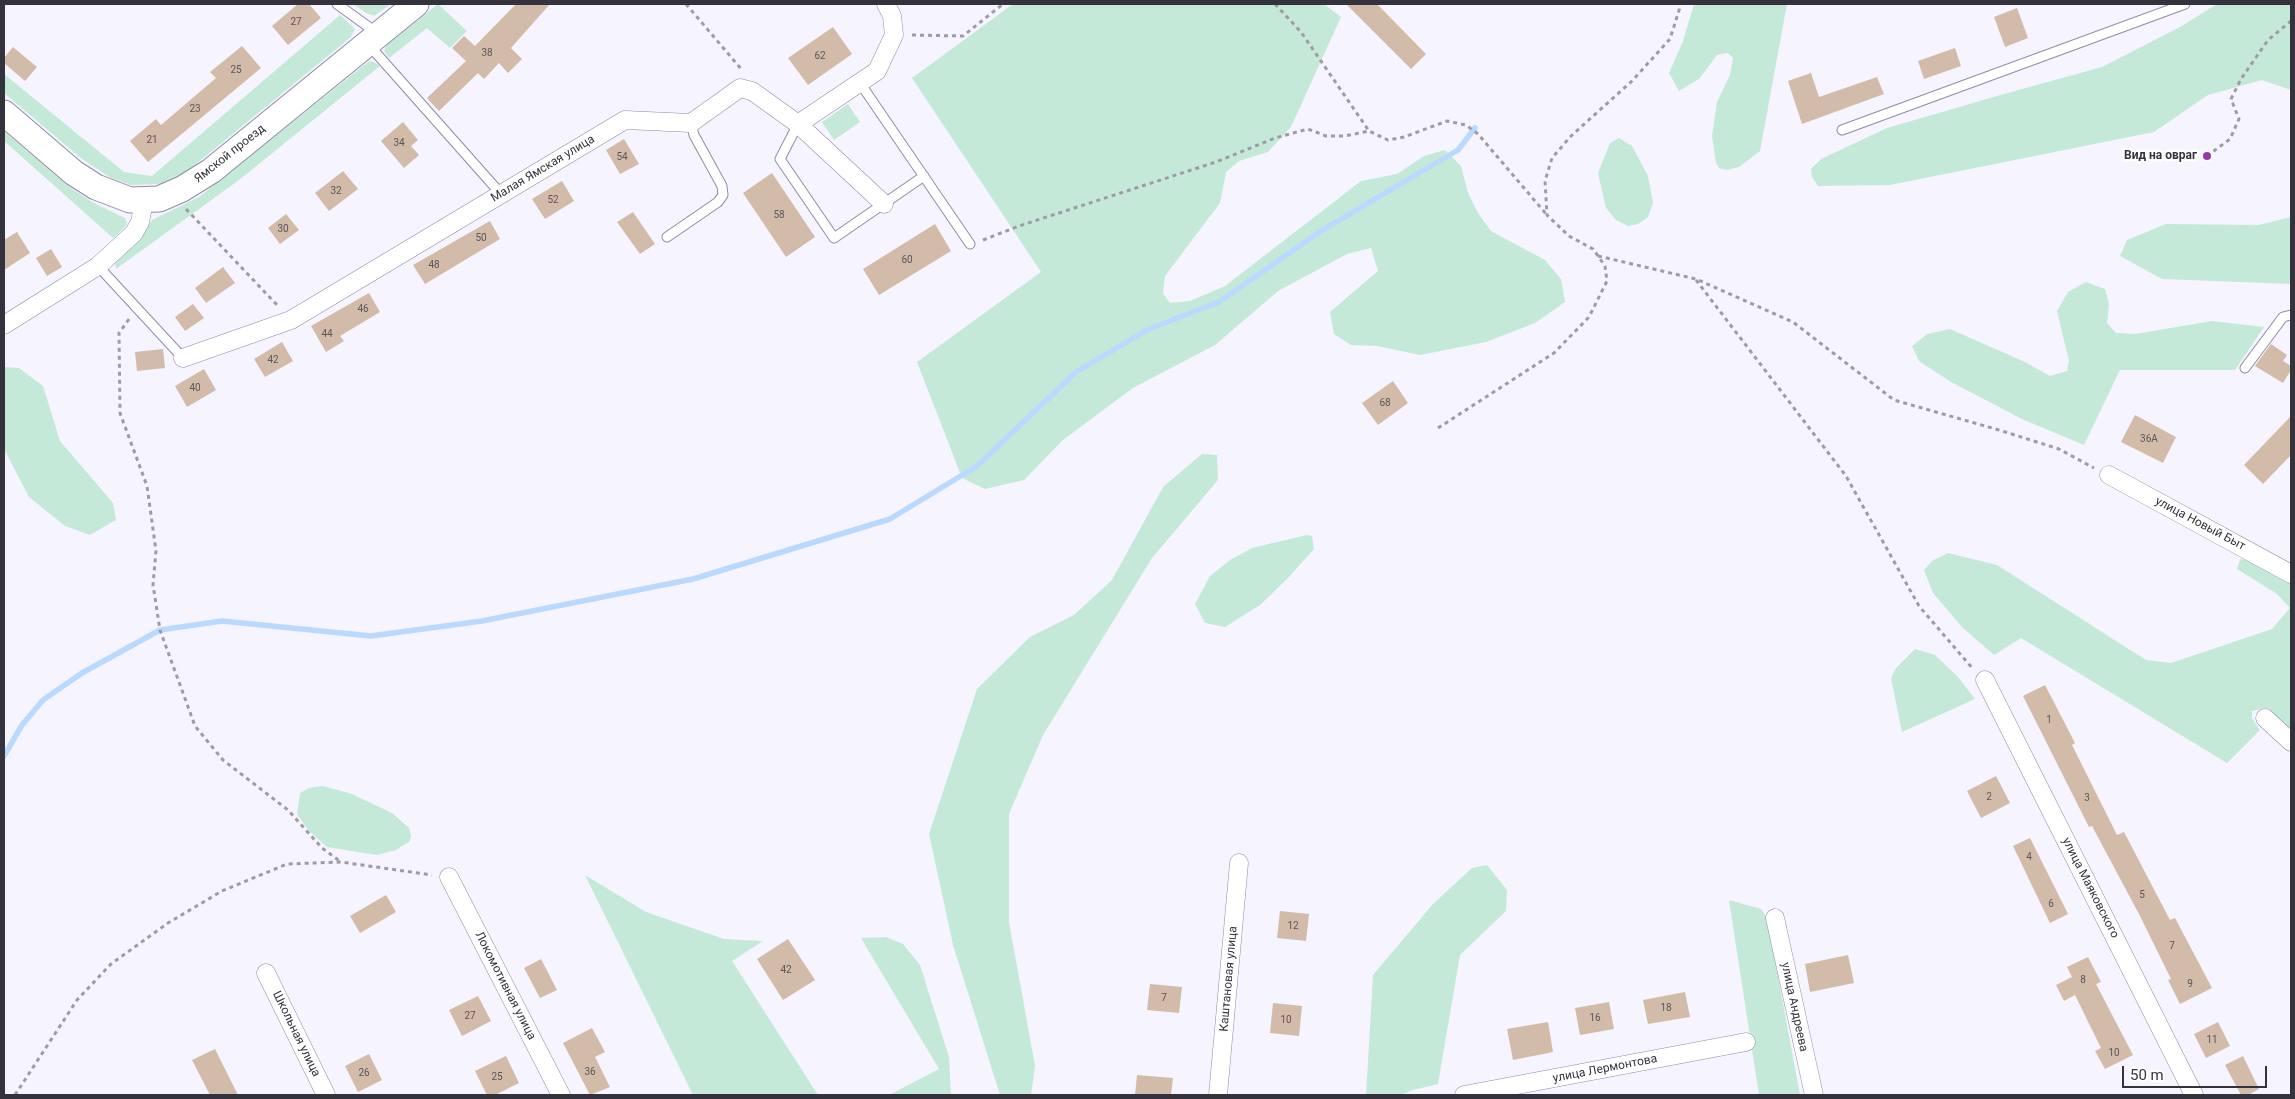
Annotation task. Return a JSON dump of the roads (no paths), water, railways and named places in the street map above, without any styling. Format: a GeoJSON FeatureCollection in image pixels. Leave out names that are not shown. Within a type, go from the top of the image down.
{"type":"FeatureCollection","features":[{"type":"Feature","properties":{"kind":"main road","name":"Ямской проезд"},"geometry":{"type":"LineString","coordinates":[[4,113],[74,173],[96,187],[115,196],[130,200],[159,199],[210,171],[416,4]]}},
{"type":"Feature","properties":{"kind":"street"},"geometry":{"type":"LineString","coordinates":[[798,124],[877,71],[894,34],[892,16],[886,4]]}},
{"type":"Feature","properties":{"kind":"street"},"geometry":{"type":"LineString","coordinates":[[691,123],[740,88],[752,91],[798,124],[884,204]]}},
{"type":"Feature","properties":{"kind":"street","name":"Малая Ямская улица"},"geometry":{"type":"LineString","coordinates":[[183,358],[291,320],[625,120],[691,123]]}},
{"type":"Feature","properties":{"kind":"street"},"geometry":{"type":"LineString","coordinates":[[4,325],[98,266],[134,233],[140,222],[144,201]]}},
{"type":"Feature","properties":{"kind":"street","name":"улица Новый Быт"},"geometry":{"type":"LineString","coordinates":[[2108,475],[2291,574]]}},
{"type":"Feature","properties":{"kind":"street","name":"улица Маяковского"},"geometry":{"type":"LineString","coordinates":[[1985,680],[2194,1095]]}},
{"type":"Feature","properties":{"kind":"street"},"geometry":{"type":"LineString","coordinates":[[2265,718],[2291,742]]}},
{"type":"Feature","properties":{"kind":"street","name":"Каштановая улица"},"geometry":{"type":"LineString","coordinates":[[1218,1095],[1240,863]]}},
{"type":"Feature","properties":{"kind":"street","name":"Локомотивная улица"},"geometry":{"type":"LineString","coordinates":[[450,877],[561,1095]]}},
{"type":"Feature","properties":{"kind":"street","name":"улица Андреева"},"geometry":{"type":"LineString","coordinates":[[1775,918],[1814,1095]]}},
{"type":"Feature","properties":{"kind":"street","name":"Школьная улица"},"geometry":{"type":"LineString","coordinates":[[266,973],[326,1095]]}},
{"type":"Feature","properties":{"kind":"street","name":"улица Лермонтова"},"geometry":{"type":"LineString","coordinates":[[1464,1095],[1746,1042]]}},
{"type":"Feature","properties":{"kind":"lane"},"geometry":{"type":"LineString","coordinates":[[337,4],[373,39],[500,194]]}},
{"type":"Feature","properties":{"kind":"lane"},"geometry":{"type":"LineString","coordinates":[[1842,130],[2185,4]]}},
{"type":"Feature","properties":{"kind":"lane"},"geometry":{"type":"LineString","coordinates":[[860,83],[970,244]]}},
{"type":"Feature","properties":{"kind":"lane"},"geometry":{"type":"LineString","coordinates":[[668,237],[718,202],[723,195],[722,186],[694,135],[691,123]]}},
{"type":"Feature","properties":{"kind":"lane"},"geometry":{"type":"LineString","coordinates":[[798,124],[780,159],[834,238],[924,176]]}},
{"type":"Feature","properties":{"kind":"lane"},"geometry":{"type":"LineString","coordinates":[[98,266],[183,358]]}},
{"type":"Feature","properties":{"kind":"lane"},"geometry":{"type":"LineString","coordinates":[[2245,368],[2283,317],[2291,315]]}},
{"type":"Feature","properties":{"kind":"waterway"},"geometry":{"type":"LineString","coordinates":[[4,756],[22,725],[43,700],[82,673],[160,630],[222,621],[371,636],[482,621],[693,579],[890,519],[977,466],[1076,372],[1149,329],[1219,302],[1321,231],[1458,150],[1475,128]]}},
{"type":"Feature","properties":{"kind":"place","name":"Вид на овраг"},"geometry":{"type":"Point","coordinates":[2207,156]}}]}
